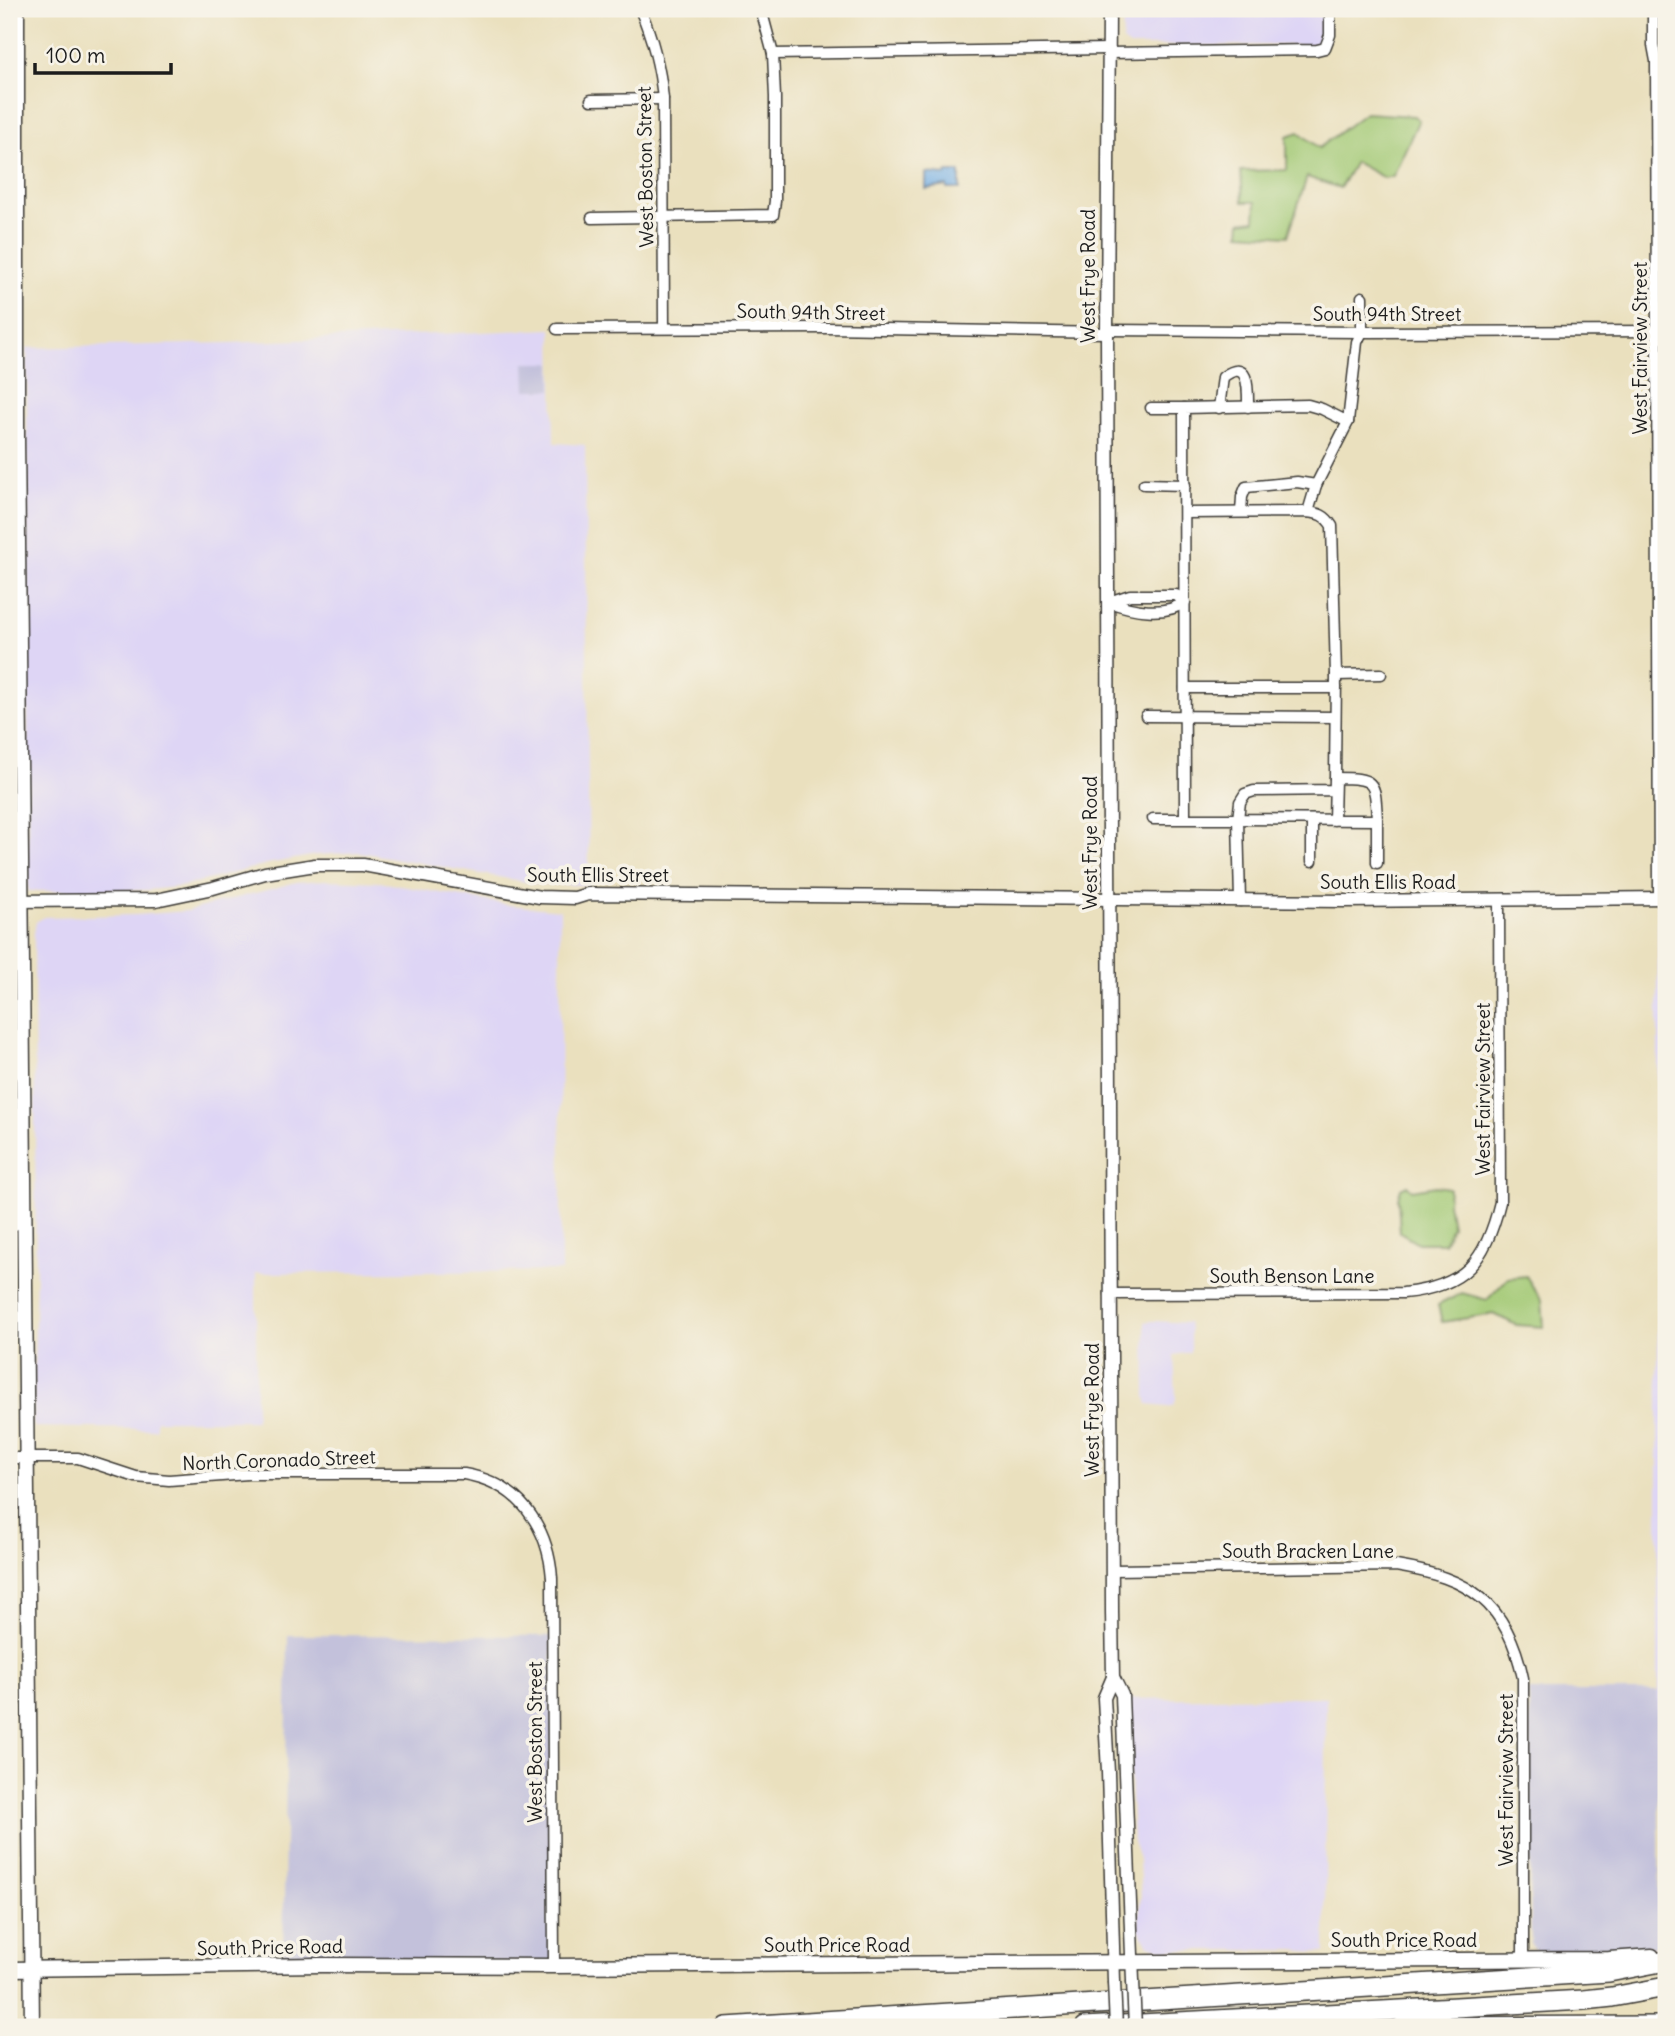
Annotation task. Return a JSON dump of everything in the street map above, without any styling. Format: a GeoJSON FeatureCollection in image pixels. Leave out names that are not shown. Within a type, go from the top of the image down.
{"type":"FeatureCollection","features":[{"type":"Feature","properties":{"kind":"highway"},"geometry":{"type":"LineString","coordinates":[[726,2027],[1609,1972],[1666,1958]]}},
{"type":"Feature","properties":{"kind":"highway"},"geometry":{"type":"LineString","coordinates":[[1085,2027],[1584,2000],[1666,1987]]}},
{"type":"Feature","properties":{"kind":"highway"},"geometry":{"type":"LineString","coordinates":[[1402,2027],[1666,2026]]}},
{"type":"Feature","properties":{"kind":"main road"},"geometry":{"type":"LineString","coordinates":[[17,9],[13,51],[15,901],[23,1260],[32,2027]]}},
{"type":"Feature","properties":{"kind":"main road"},"geometry":{"type":"LineString","coordinates":[[9,1193],[14,1210],[15,1243],[23,1260]]}},
{"type":"Feature","properties":{"kind":"main road","name":"South Price Road"},"geometry":{"type":"LineString","coordinates":[[9,1969],[1666,1958]]}},
{"type":"Feature","properties":{"kind":"street","name":"West Boston Street"},"geometry":{"type":"LineString","coordinates":[[640,9],[661,70],[664,328]]}},
{"type":"Feature","properties":{"kind":"street"},"geometry":{"type":"LineString","coordinates":[[592,218],[773,215],[773,54],[761,9]]}},
{"type":"Feature","properties":{"kind":"street","name":"West Frye Road"},"geometry":{"type":"LineString","coordinates":[[1109,9],[1107,331],[1113,1677],[1104,1698],[1116,2027]]}},
{"type":"Feature","properties":{"kind":"street"},"geometry":{"type":"LineString","coordinates":[[773,54],[1317,50],[1325,48],[1331,35],[1330,9]]}},
{"type":"Feature","properties":{"kind":"street","name":"West Fairview Street"},"geometry":{"type":"LineString","coordinates":[[1653,9],[1657,74],[1661,331],[1662,898]]}},
{"type":"Feature","properties":{"kind":"street"},"geometry":{"type":"LineString","coordinates":[[591,100],[663,99]]}},
{"type":"Feature","properties":{"kind":"street"},"geometry":{"type":"LineString","coordinates":[[1308,512],[1316,485],[1348,422],[1357,342],[1362,332],[1362,297]]}},
{"type":"Feature","properties":{"kind":"street","name":"South 94th Street"},"geometry":{"type":"LineString","coordinates":[[557,329],[1661,331]]}},
{"type":"Feature","properties":{"kind":"street"},"geometry":{"type":"LineString","coordinates":[[1219,408],[1223,377],[1227,373],[1237,371],[1248,379],[1248,407]]}},
{"type":"Feature","properties":{"kind":"street"},"geometry":{"type":"LineString","coordinates":[[1151,408],[1308,405],[1348,422]]}},
{"type":"Feature","properties":{"kind":"street"},"geometry":{"type":"LineString","coordinates":[[1184,408],[1185,818]]}},
{"type":"Feature","properties":{"kind":"street"},"geometry":{"type":"LineString","coordinates":[[1241,512],[1243,491],[1250,485],[1297,482],[1316,485]]}},
{"type":"Feature","properties":{"kind":"street"},"geometry":{"type":"LineString","coordinates":[[1144,484],[1185,485]]}},
{"type":"Feature","properties":{"kind":"street"},"geometry":{"type":"LineString","coordinates":[[1185,513],[1308,512],[1319,513],[1327,518],[1332,526],[1336,675],[1334,820]]}},
{"type":"Feature","properties":{"kind":"street"},"geometry":{"type":"LineString","coordinates":[[1108,602],[1129,609],[1176,609],[1185,602]]}},
{"type":"Feature","properties":{"kind":"street"},"geometry":{"type":"LineString","coordinates":[[1336,675],[1381,674]]}},
{"type":"Feature","properties":{"kind":"street"},"geometry":{"type":"LineString","coordinates":[[1185,688],[1336,688]]}},
{"type":"Feature","properties":{"kind":"street"},"geometry":{"type":"LineString","coordinates":[[1146,716],[1335,718]]}},
{"type":"Feature","properties":{"kind":"street"},"geometry":{"type":"LineString","coordinates":[[1335,778],[1354,778],[1369,782],[1376,789],[1377,863]]}},
{"type":"Feature","properties":{"kind":"street"},"geometry":{"type":"LineString","coordinates":[[1240,901],[1238,819],[1240,802],[1245,794],[1254,791],[1334,790]]}},
{"type":"Feature","properties":{"kind":"street"},"geometry":{"type":"LineString","coordinates":[[1153,819],[1377,820]]}},
{"type":"Feature","properties":{"kind":"street"},"geometry":{"type":"LineString","coordinates":[[1312,820],[1312,861]]}},
{"type":"Feature","properties":{"kind":"street","name":"South Ellis Street"},"geometry":{"type":"LineString","coordinates":[[15,901],[156,900],[265,873],[315,866],[363,866],[540,897],[575,898],[588,894],[1110,899]]}},
{"type":"Feature","properties":{"kind":"street","name":"South Ellis Road"},"geometry":{"type":"LineString","coordinates":[[1110,899],[1499,901],[1662,898]]}},
{"type":"Feature","properties":{"kind":"street","name":"West Fairview Street"},"geometry":{"type":"LineString","coordinates":[[1469,1270],[1492,1234],[1500,1202],[1499,901]]}},
{"type":"Feature","properties":{"kind":"street","name":"South Benson Lane"},"geometry":{"type":"LineString","coordinates":[[1110,1294],[1403,1293],[1427,1291],[1449,1283],[1469,1270]]}},
{"type":"Feature","properties":{"kind":"street","name":"North Coronado Street"},"geometry":{"type":"LineString","coordinates":[[9,1458],[78,1458],[136,1477],[159,1480],[248,1474],[464,1474],[487,1480],[506,1491],[537,1521]]}},
{"type":"Feature","properties":{"kind":"street","name":"West Boston Street"},"geometry":{"type":"LineString","coordinates":[[537,1521],[548,1549],[552,1586],[554,1966]]}},
{"type":"Feature","properties":{"kind":"street","name":"South Bracken Lane"},"geometry":{"type":"LineString","coordinates":[[1112,1570],[1396,1566],[1431,1572],[1462,1585],[1493,1608]]}},
{"type":"Feature","properties":{"kind":"street","name":"West Fairview Street"},"geometry":{"type":"LineString","coordinates":[[1493,1608],[1513,1642],[1523,1678],[1523,1958]]}},
{"type":"Feature","properties":{"kind":"street","name":"West Frye Road"},"geometry":{"type":"LineString","coordinates":[[1113,1677],[1122,1695],[1135,2027]]}},
{"type":"Feature","properties":{"kind":"street"},"geometry":{"type":"LineString","coordinates":[[1111,1842],[1127,1842]]}},
{"type":"Feature","properties":{"kind":"shaded area"},"geometry":{"type":"Polygon","coordinates":[[[1122,9],[1322,9],[1322,36],[1317,43],[1309,45],[1130,46],[1123,41],[1122,9]]]}},
{"type":"Feature","properties":{"kind":"shaded area"},"geometry":{"type":"Polygon","coordinates":[[[552,329],[554,443],[585,445],[589,885],[537,884],[360,852],[316,855],[267,864],[185,886],[148,890],[28,891],[27,348],[229,343],[552,329]]]}},
{"type":"Feature","properties":{"kind":"shaded area"},"geometry":{"type":"Polygon","coordinates":[[[525,363],[552,363],[552,390],[526,390],[525,363]]]}},
{"type":"Feature","properties":{"kind":"shaded area"},"geometry":{"type":"Polygon","coordinates":[[[297,882],[379,882],[509,905],[560,910],[561,1271],[256,1273],[256,1420],[156,1420],[156,1429],[33,1427],[36,922],[44,917],[188,911],[297,882]]]}},
{"type":"Feature","properties":{"kind":"shaded area"},"geometry":{"type":"Polygon","coordinates":[[[1658,907],[1666,907],[1666,1767],[1658,1768],[1658,907]]]}},
{"type":"Feature","properties":{"kind":"shaded area"},"geometry":{"type":"Polygon","coordinates":[[[1145,1322],[1188,1323],[1190,1329],[1190,1352],[1174,1355],[1176,1399],[1174,1405],[1168,1407],[1148,1405],[1146,1396],[1145,1322]]]}},
{"type":"Feature","properties":{"kind":"shaded area"},"geometry":{"type":"Polygon","coordinates":[[[288,1635],[552,1636],[554,1966],[283,1965],[288,1635]]]}},
{"type":"Feature","properties":{"kind":"shaded area"},"geometry":{"type":"Polygon","coordinates":[[[1529,1691],[1658,1691],[1660,1947],[1545,1953],[1538,1952],[1531,1945],[1529,1691]]]}},
{"type":"Feature","properties":{"kind":"shaded area"},"geometry":{"type":"Polygon","coordinates":[[[1326,1697],[1325,1953],[1294,1950],[1166,1950],[1149,1945],[1138,1928],[1141,1896],[1139,1859],[1133,1841],[1127,1699],[1326,1697]]]}},
{"type":"Feature","properties":{"kind":"green space"},"geometry":{"type":"Polygon","coordinates":[[[1365,113],[1414,116],[1419,120],[1393,176],[1384,178],[1355,162],[1340,188],[1307,177],[1288,236],[1240,233],[1241,222],[1255,220],[1256,202],[1243,202],[1241,171],[1287,170],[1287,136],[1299,132],[1319,148],[1365,113]]]}},
{"type":"Feature","properties":{"kind":"green space"},"geometry":{"type":"Polygon","coordinates":[[[1407,1185],[1412,1190],[1436,1186],[1449,1188],[1448,1203],[1452,1226],[1444,1243],[1418,1243],[1400,1232],[1398,1198],[1401,1188],[1407,1185]]]}},
{"type":"Feature","properties":{"kind":"green space"},"geometry":{"type":"Polygon","coordinates":[[[1526,1276],[1542,1301],[1544,1327],[1516,1325],[1494,1314],[1442,1322],[1438,1305],[1462,1293],[1487,1300],[1508,1278],[1526,1276]]]}},
{"type":"Feature","properties":{"kind":"water"},"geometry":{"type":"Polygon","coordinates":[[[947,172],[960,172],[960,189],[947,189],[947,186],[926,189],[926,173],[946,175],[947,172]]]}}]}
